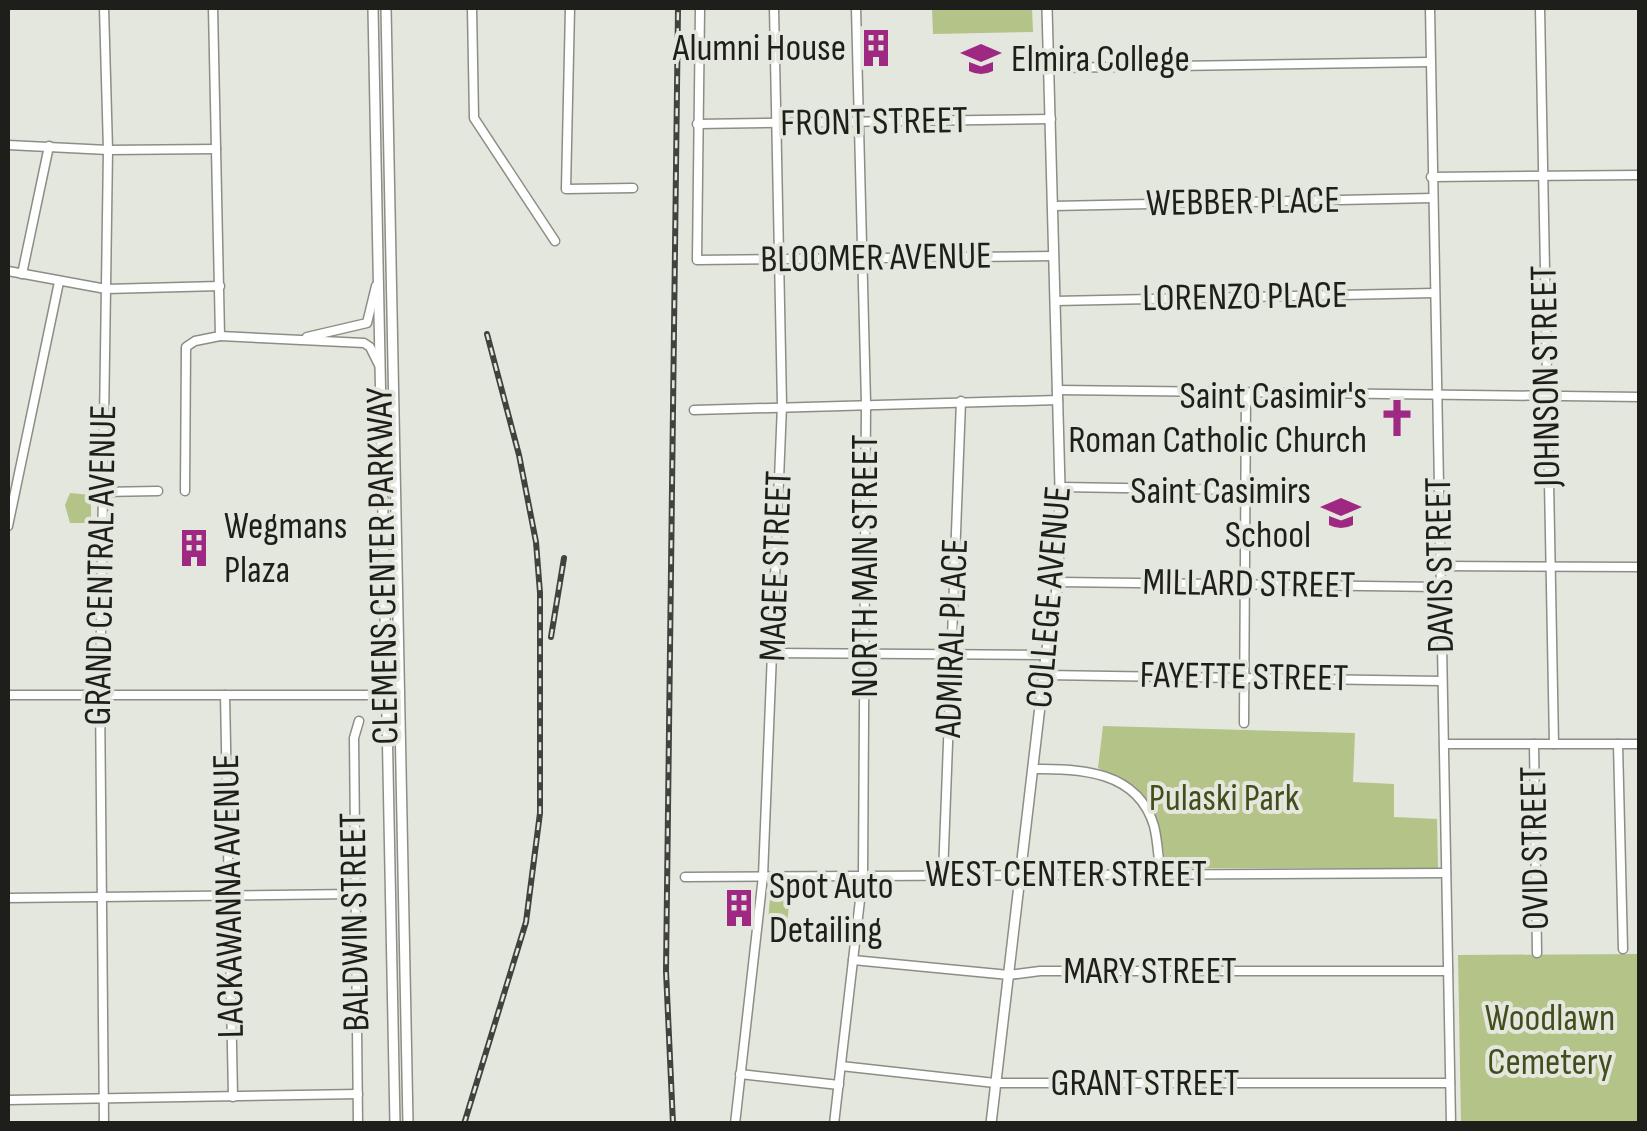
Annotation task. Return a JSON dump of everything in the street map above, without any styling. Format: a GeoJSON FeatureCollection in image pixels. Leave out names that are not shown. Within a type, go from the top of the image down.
{"type":"FeatureCollection","features":[{"type":"Feature","properties":{"kind":"main road","name":"CLEMENS CENTER PARKWAY"},"geometry":{"type":"LineString","coordinates":[[373,8],[395,1124]]}},
{"type":"Feature","properties":{"kind":"main road","name":"CLEMENS CENTER PARKWAY"},"geometry":{"type":"LineString","coordinates":[[386,8],[408,1124]]}},
{"type":"Feature","properties":{"kind":"main road","name":"COLLEGE AVENUE"},"geometry":{"type":"LineString","coordinates":[[991,1124],[1058,582],[1060,487],[1048,8]]}},
{"type":"Feature","properties":{"kind":"street","name":"GRAND CENTRAL AVENUE"},"geometry":{"type":"LineString","coordinates":[[104,8],[108,150],[100,695],[104,1124]]}},
{"type":"Feature","properties":{"kind":"street"},"geometry":{"type":"LineString","coordinates":[[214,8],[220,336]]}},
{"type":"Feature","properties":{"kind":"street"},"geometry":{"type":"LineString","coordinates":[[472,8],[474,118],[555,241]]}},
{"type":"Feature","properties":{"kind":"street"},"geometry":{"type":"LineString","coordinates":[[570,8],[566,189],[634,188]]}},
{"type":"Feature","properties":{"kind":"street"},"geometry":{"type":"LineString","coordinates":[[697,124],[700,8]]}},
{"type":"Feature","properties":{"kind":"street","name":"MAGEE STREET"},"geometry":{"type":"LineString","coordinates":[[735,1124],[762,876],[782,406],[774,8]]}},
{"type":"Feature","properties":{"kind":"street","name":"NORTH MAIN STREET"},"geometry":{"type":"LineString","coordinates":[[834,1124],[863,874],[866,403],[856,8]]}},
{"type":"Feature","properties":{"kind":"street","name":"DAVIS STREET"},"geometry":{"type":"LineString","coordinates":[[1430,8],[1452,1124]]}},
{"type":"Feature","properties":{"kind":"street","name":"JOHNSON STREET"},"geometry":{"type":"LineString","coordinates":[[1540,8],[1554,744]]}},
{"type":"Feature","properties":{"kind":"street"},"geometry":{"type":"LineString","coordinates":[[1050,68],[1430,62]]}},
{"type":"Feature","properties":{"kind":"street","name":"FRONT STREET"},"geometry":{"type":"LineString","coordinates":[[697,124],[1051,119]]}},
{"type":"Feature","properties":{"kind":"street","name":"BLOOMER AVENUE"},"geometry":{"type":"LineString","coordinates":[[697,124],[697,260],[1054,256]]}},
{"type":"Feature","properties":{"kind":"street"},"geometry":{"type":"LineString","coordinates":[[8,145],[108,150],[216,149]]}},
{"type":"Feature","properties":{"kind":"street"},"geometry":{"type":"LineString","coordinates":[[22,274],[50,146]]}},
{"type":"Feature","properties":{"kind":"street"},"geometry":{"type":"LineString","coordinates":[[1431,177],[1640,174]]}},
{"type":"Feature","properties":{"kind":"street","name":"WEBBER PLACE"},"geometry":{"type":"LineString","coordinates":[[1052,206],[1433,198]]}},
{"type":"Feature","properties":{"kind":"street"},"geometry":{"type":"LineString","coordinates":[[8,271],[106,289],[220,286]]}},
{"type":"Feature","properties":{"kind":"street"},"geometry":{"type":"LineString","coordinates":[[8,526],[59,282]]}},
{"type":"Feature","properties":{"kind":"street"},"geometry":{"type":"LineString","coordinates":[[302,338],[366,323],[377,284]]}},
{"type":"Feature","properties":{"kind":"street","name":"LORENZO PLACE"},"geometry":{"type":"LineString","coordinates":[[1056,300],[1434,293]]}},
{"type":"Feature","properties":{"kind":"street"},"geometry":{"type":"LineString","coordinates":[[185,491],[186,347],[195,341],[220,336],[364,343],[374,353],[378,365]]}},
{"type":"Feature","properties":{"kind":"street"},"geometry":{"type":"LineString","coordinates":[[694,410],[962,402],[1058,395],[1246,392],[1640,397]]}},
{"type":"Feature","properties":{"kind":"street"},"geometry":{"type":"LineString","coordinates":[[1244,724],[1246,392]]}},
{"type":"Feature","properties":{"kind":"street","name":"ADMIRAL PLACE"},"geometry":{"type":"LineString","coordinates":[[942,875],[962,402]]}},
{"type":"Feature","properties":{"kind":"street"},"geometry":{"type":"LineString","coordinates":[[8,473],[18,475]]}},
{"type":"Feature","properties":{"kind":"street"},"geometry":{"type":"LineString","coordinates":[[1060,487],[1246,490]]}},
{"type":"Feature","properties":{"kind":"street"},"geometry":{"type":"LineString","coordinates":[[101,492],[158,492]]}},
{"type":"Feature","properties":{"kind":"street"},"geometry":{"type":"LineString","coordinates":[[1440,566],[1640,567]]}},
{"type":"Feature","properties":{"kind":"street","name":"MILLARD STREET"},"geometry":{"type":"LineString","coordinates":[[1058,582],[1440,587]]}},
{"type":"Feature","properties":{"kind":"street"},"geometry":{"type":"LineString","coordinates":[[772,653],[1046,655]]}},
{"type":"Feature","properties":{"kind":"street","name":"FAYETTE STREET"},"geometry":{"type":"LineString","coordinates":[[1045,674],[1442,680]]}},
{"type":"Feature","properties":{"kind":"street"},"geometry":{"type":"LineString","coordinates":[[8,695],[399,694]]}},
{"type":"Feature","properties":{"kind":"street","name":"LACKAWANNA AVENUE"},"geometry":{"type":"LineString","coordinates":[[226,695],[232,1097]]}},
{"type":"Feature","properties":{"kind":"street","name":"BALDWIN STREET"},"geometry":{"type":"LineString","coordinates":[[358,1124],[354,738],[360,721]]}},
{"type":"Feature","properties":{"kind":"street"},"geometry":{"type":"LineString","coordinates":[[1444,744],[1640,744]]}},
{"type":"Feature","properties":{"kind":"street","name":"OVID STREET"},"geometry":{"type":"LineString","coordinates":[[1534,744],[1537,953]]}},
{"type":"Feature","properties":{"kind":"street"},"geometry":{"type":"LineString","coordinates":[[1618,744],[1623,950]]}},
{"type":"Feature","properties":{"kind":"street"},"geometry":{"type":"LineString","coordinates":[[1033,769],[1093,771],[1126,786],[1154,823],[1161,874]]}},
{"type":"Feature","properties":{"kind":"street","name":"WEST CENTER STREET"},"geometry":{"type":"LineString","coordinates":[[685,877],[1446,873]]}},
{"type":"Feature","properties":{"kind":"street"},"geometry":{"type":"LineString","coordinates":[[8,898],[354,894]]}},
{"type":"Feature","properties":{"kind":"street","name":"MARY STREET"},"geometry":{"type":"LineString","coordinates":[[854,960],[1009,975],[1448,971]]}},
{"type":"Feature","properties":{"kind":"street","name":"GRANT STREET"},"geometry":{"type":"LineString","coordinates":[[841,1066],[995,1083],[1450,1083]]}},
{"type":"Feature","properties":{"kind":"street"},"geometry":{"type":"LineString","coordinates":[[740,1074],[839,1085]]}},
{"type":"Feature","properties":{"kind":"street"},"geometry":{"type":"LineString","coordinates":[[8,1100],[358,1094]]}},
{"type":"Feature","properties":{"kind":"green space"},"geometry":{"type":"Polygon","coordinates":[[[932,8],[1032,8],[1033,32],[933,34],[932,8]]]}},
{"type":"Feature","properties":{"kind":"green space"},"geometry":{"type":"Polygon","coordinates":[[[70,493],[91,495],[91,523],[70,523],[65,505],[70,493]]]}},
{"type":"Feature","properties":{"kind":"green space","name":"Pulaski Park"},"geometry":{"type":"Polygon","coordinates":[[[1103,726],[1355,733],[1353,782],[1394,784],[1394,817],[1437,819],[1438,868],[1166,868],[1159,825],[1135,786],[1098,768],[1103,726]]]}},
{"type":"Feature","properties":{"kind":"green space"},"geometry":{"type":"Polygon","coordinates":[[[771,885],[791,887],[787,924],[768,922],[771,885]]]}},
{"type":"Feature","properties":{"kind":"green space","name":"Woodlawn Cemetery"},"geometry":{"type":"Polygon","coordinates":[[[1639,954],[1639,1123],[1461,1123],[1458,955],[1639,954]]]}},
{"type":"Feature","properties":{"kind":"railway"},"geometry":{"type":"LineString","coordinates":[[673,1124],[666,971],[678,8]]}},
{"type":"Feature","properties":{"kind":"railway"},"geometry":{"type":"LineString","coordinates":[[464,1124],[526,922],[540,813],[540,593],[536,542],[519,455],[487,334]]}},
{"type":"Feature","properties":{"kind":"railway"},"geometry":{"type":"LineString","coordinates":[[551,637],[564,558]]}},
{"type":"Feature","properties":{"kind":"place","name":"Alumni House"},"geometry":{"type":"Point","coordinates":[876,48]}},
{"type":"Feature","properties":{"kind":"place","name":"Elmira College"},"geometry":{"type":"Point","coordinates":[981,59]}},
{"type":"Feature","properties":{"kind":"place","name":"Saint Casimir's Roman Catholic Church"},"geometry":{"type":"Point","coordinates":[1397,418]}},
{"type":"Feature","properties":{"kind":"place","name":"Saint Casimirs School"},"geometry":{"type":"Point","coordinates":[1341,513]}},
{"type":"Feature","properties":{"kind":"place","name":"Wegmans Plaza"},"geometry":{"type":"Point","coordinates":[194,548]}},
{"type":"Feature","properties":{"kind":"place","name":"Spot Auto Detailing"},"geometry":{"type":"Point","coordinates":[739,908]}}]}
